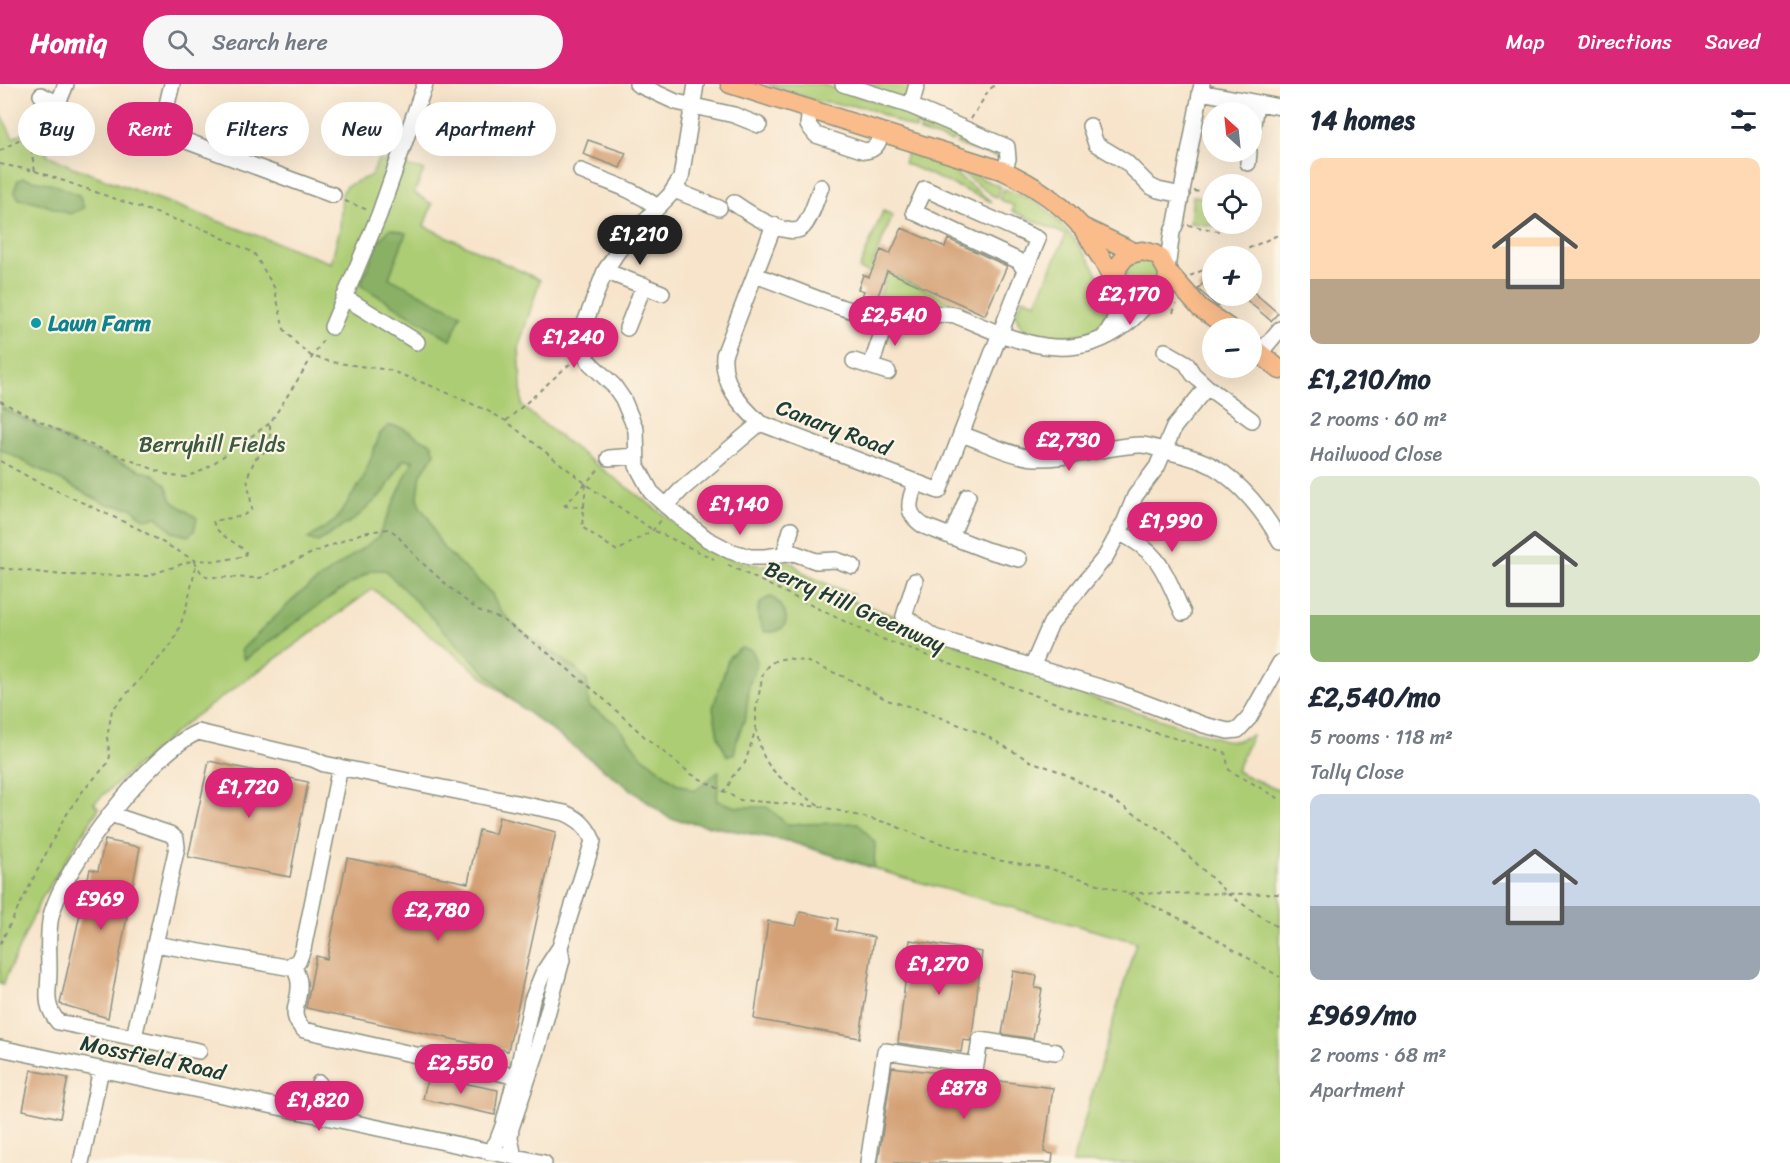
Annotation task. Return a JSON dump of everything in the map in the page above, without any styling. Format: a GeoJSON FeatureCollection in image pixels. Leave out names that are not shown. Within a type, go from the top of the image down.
{"type":"FeatureCollection","features":[{"type":"Feature","properties":{"kind":"main road"},"geometry":{"type":"LineString","coordinates":[[730,84],[1004,171],[1048,196],[1080,226],[1119,288],[1134,303],[1152,301],[1200,308]]}},
{"type":"Feature","properties":{"kind":"main road"},"geometry":{"type":"LineString","coordinates":[[1080,226],[1160,258],[1167,270],[1200,308],[1214,318]]}},
{"type":"Feature","properties":{"kind":"main road"},"geometry":{"type":"LineString","coordinates":[[1119,288],[1118,266],[1127,255],[1142,252]]}},
{"type":"Feature","properties":{"kind":"main road"},"geometry":{"type":"LineString","coordinates":[[1152,301],[1167,286],[1167,270]]}},
{"type":"Feature","properties":{"kind":"main road"},"geometry":{"type":"LineString","coordinates":[[1262,355],[1280,370]]}},
{"type":"Feature","properties":{"kind":"street"},"geometry":{"type":"LineString","coordinates":[[57,102],[66,84]]}},
{"type":"Feature","properties":{"kind":"street"},"geometry":{"type":"LineString","coordinates":[[172,84],[164,115],[167,125],[178,138],[333,195]]}},
{"type":"Feature","properties":{"kind":"street"},"geometry":{"type":"LineString","coordinates":[[332,327],[377,219],[425,84]]}},
{"type":"Feature","properties":{"kind":"street"},"geometry":{"type":"LineString","coordinates":[[637,84],[676,102],[734,115],[759,125]]}},
{"type":"Feature","properties":{"kind":"street"},"geometry":{"type":"LineString","coordinates":[[696,84],[681,178],[674,190],[628,238],[605,271],[583,328],[583,351],[590,363],[614,386],[623,399],[636,430],[637,466],[651,492],[707,539],[730,551],[750,557],[794,553],[816,561],[836,560],[853,566]]}},
{"type":"Feature","properties":{"kind":"street"},"geometry":{"type":"LineString","coordinates":[[843,84],[911,106],[1007,147],[1008,159],[1004,171]]}},
{"type":"Feature","properties":{"kind":"street"},"geometry":{"type":"LineString","coordinates":[[911,106],[917,84]]}},
{"type":"Feature","properties":{"kind":"street"},"geometry":{"type":"LineString","coordinates":[[1167,270],[1201,88],[1252,102]]}},
{"type":"Feature","properties":{"kind":"street"},"geometry":{"type":"LineString","coordinates":[[41,95],[55,102]]}},
{"type":"Feature","properties":{"kind":"street"},"geometry":{"type":"LineString","coordinates":[[1262,104],[1280,107]]}},
{"type":"Feature","properties":{"kind":"street"},"geometry":{"type":"LineString","coordinates":[[1090,126],[1096,144],[1126,162],[1150,186],[1158,190],[1182,192]]}},
{"type":"Feature","properties":{"kind":"street"},"geometry":{"type":"LineString","coordinates":[[581,171],[612,185],[630,182],[657,207]]}},
{"type":"Feature","properties":{"kind":"street"},"geometry":{"type":"LineString","coordinates":[[734,203],[767,223],[791,232],[803,227],[820,187]]}},
{"type":"Feature","properties":{"kind":"street","name":"Canary Road"},"geometry":{"type":"LineString","coordinates":[[767,223],[755,275],[724,355],[723,369],[741,405],[760,423],[939,491],[999,333],[1025,271],[1038,239],[925,189],[914,213],[1019,261],[1025,271]]}},
{"type":"Feature","properties":{"kind":"street"},"geometry":{"type":"LineString","coordinates":[[674,190],[719,208]]}},
{"type":"Feature","properties":{"kind":"street"},"geometry":{"type":"LineString","coordinates":[[1142,252],[1174,228]]}},
{"type":"Feature","properties":{"kind":"street"},"geometry":{"type":"LineString","coordinates":[[605,271],[662,293]]}},
{"type":"Feature","properties":{"kind":"street"},"geometry":{"type":"LineString","coordinates":[[755,275],[866,315],[894,319],[944,313],[956,315],[1023,342],[1053,347],[1082,346],[1103,339],[1125,326],[1152,301]]}},
{"type":"Feature","properties":{"kind":"street"},"geometry":{"type":"LineString","coordinates":[[627,328],[644,285]]}},
{"type":"Feature","properties":{"kind":"street"},"geometry":{"type":"LineString","coordinates":[[1103,339],[1113,323],[1119,288]]}},
{"type":"Feature","properties":{"kind":"street"},"geometry":{"type":"LineString","coordinates":[[344,297],[417,342]]}},
{"type":"Feature","properties":{"kind":"street"},"geometry":{"type":"LineString","coordinates":[[871,366],[887,318]]}},
{"type":"Feature","properties":{"kind":"street"},"geometry":{"type":"LineString","coordinates":[[1262,345],[1280,329]]}},
{"type":"Feature","properties":{"kind":"street"},"geometry":{"type":"LineString","coordinates":[[1165,351],[1186,363],[1193,374],[1252,420]]}},
{"type":"Feature","properties":{"kind":"street"},"geometry":{"type":"LineString","coordinates":[[854,361],[888,372]]}},
{"type":"Feature","properties":{"kind":"street"},"geometry":{"type":"LineString","coordinates":[[1032,668],[1051,623],[1106,556],[1135,496],[1157,467],[1174,427],[1213,391]]}},
{"type":"Feature","properties":{"kind":"street"},"geometry":{"type":"LineString","coordinates":[[666,506],[681,490],[760,423]]}},
{"type":"Feature","properties":{"kind":"street"},"geometry":{"type":"LineString","coordinates":[[961,434],[1032,458],[1075,455],[1103,448],[1143,444],[1187,456],[1212,465],[1246,494],[1273,528],[1280,541]]}},
{"type":"Feature","properties":{"kind":"street"},"geometry":{"type":"LineString","coordinates":[[609,458],[636,456]]}},
{"type":"Feature","properties":{"kind":"street"},"geometry":{"type":"LineString","coordinates":[[916,482],[909,506],[911,514],[924,526],[986,550],[1019,559]]}},
{"type":"Feature","properties":{"kind":"street"},"geometry":{"type":"LineString","coordinates":[[951,537],[968,496]]}},
{"type":"Feature","properties":{"kind":"street"},"geometry":{"type":"LineString","coordinates":[[784,554],[791,530]]}},
{"type":"Feature","properties":{"kind":"street"},"geometry":{"type":"LineString","coordinates":[[1118,532],[1137,541],[1160,564],[1183,613]]}},
{"type":"Feature","properties":{"kind":"street"},"geometry":{"type":"LineString","coordinates":[[915,581],[902,609],[934,637],[1116,692],[1204,725],[1228,731],[1238,730],[1250,718],[1280,663]]}},
{"type":"Feature","properties":{"kind":"street"},"geometry":{"type":"LineString","coordinates":[[199,1051],[58,1022],[47,1002],[48,944],[51,917],[57,898],[93,836],[110,814],[171,749],[187,737],[198,732],[340,767],[565,813],[576,818],[588,829],[593,841],[560,946],[543,973],[532,1000],[516,1077],[497,1142],[501,1156]]}},
{"type":"Feature","properties":{"kind":"street"},"geometry":{"type":"LineString","coordinates":[[155,944],[286,967],[298,962],[303,949],[340,767]]}},
{"type":"Feature","properties":{"kind":"street"},"geometry":{"type":"LineString","coordinates":[[110,814],[170,834],[176,839],[177,847],[134,1037]]}},
{"type":"Feature","properties":{"kind":"street"},"geometry":{"type":"LineString","coordinates":[[501,1156],[510,1138],[511,1128],[537,1051],[562,960],[560,946]]}},
{"type":"Feature","properties":{"kind":"street"},"geometry":{"type":"LineString","coordinates":[[292,964],[299,982],[294,1016],[304,1030],[416,1055],[434,1056],[516,1077]]}},
{"type":"Feature","properties":{"kind":"street"},"geometry":{"type":"LineString","coordinates":[[868,1163],[885,1051],[976,1065],[981,1041],[1056,1052]]}},
{"type":"Feature","properties":{"kind":"street","name":"Mossfield Road"},"geometry":{"type":"LineString","coordinates":[[0,1048],[501,1156],[544,1163]]}},
{"type":"Feature","properties":{"kind":"street"},"geometry":{"type":"LineString","coordinates":[[81,1163],[101,1069]]}},
{"type":"Feature","properties":{"kind":"street"},"geometry":{"type":"LineString","coordinates":[[313,1114],[319,1083]]}},
{"type":"Feature","properties":{"kind":"path"},"geometry":{"type":"LineString","coordinates":[[965,129],[989,90],[996,84]]}},
{"type":"Feature","properties":{"kind":"path"},"geometry":{"type":"LineString","coordinates":[[0,151],[18,140]]}},
{"type":"Feature","properties":{"kind":"path"},"geometry":{"type":"LineString","coordinates":[[32,156],[35,171]]}},
{"type":"Feature","properties":{"kind":"path"},"geometry":{"type":"LineString","coordinates":[[0,164],[35,171],[208,231],[254,252],[274,287],[284,329],[311,356]]}},
{"type":"Feature","properties":{"kind":"path"},"geometry":{"type":"LineString","coordinates":[[1182,192],[1202,193]]}},
{"type":"Feature","properties":{"kind":"path"},"geometry":{"type":"LineString","coordinates":[[333,195],[377,219]]}},
{"type":"Feature","properties":{"kind":"path"},"geometry":{"type":"LineString","coordinates":[[1174,228],[1202,230]]}},
{"type":"Feature","properties":{"kind":"path"},"geometry":{"type":"LineString","coordinates":[[1254,246],[1280,234]]}},
{"type":"Feature","properties":{"kind":"path"},"geometry":{"type":"LineString","coordinates":[[0,401],[76,439],[171,476],[186,477],[204,470],[270,423],[311,356],[332,327]]}},
{"type":"Feature","properties":{"kind":"path"},"geometry":{"type":"LineString","coordinates":[[506,421],[583,351]]}},
{"type":"Feature","properties":{"kind":"path","name":"Berry Hill Greenway"},"geometry":{"type":"LineString","coordinates":[[311,356],[331,362],[389,370],[488,411],[506,421],[586,484],[653,530],[877,637],[1083,713],[1225,752],[1229,770],[1280,799]]}},
{"type":"Feature","properties":{"kind":"path"},"geometry":{"type":"LineString","coordinates":[[0,568],[63,575],[147,576],[194,560],[218,561],[245,556],[246,552],[240,546],[218,532],[213,521],[215,519],[227,520],[251,511],[247,478],[255,459],[267,450],[270,442],[270,423]]}},
{"type":"Feature","properties":{"kind":"path"},"geometry":{"type":"LineString","coordinates":[[585,507],[564,506],[609,458]]}},
{"type":"Feature","properties":{"kind":"path"},"geometry":{"type":"LineString","coordinates":[[0,461],[34,480],[137,528],[194,560],[201,574],[209,577],[260,578],[305,556],[363,533],[388,529],[395,533],[419,560],[478,610],[503,620],[596,692],[646,738],[691,774],[722,792],[740,800],[823,807],[888,823],[927,839],[996,861],[1048,868],[1126,893],[1189,923],[1280,978]]}},
{"type":"Feature","properties":{"kind":"path"},"geometry":{"type":"LineString","coordinates":[[586,484],[582,526],[617,550],[653,530]]}},
{"type":"Feature","properties":{"kind":"path"},"geometry":{"type":"LineString","coordinates":[[0,944],[63,820],[81,793],[108,763],[110,756],[107,738],[112,710],[172,644],[182,622],[196,564]]}},
{"type":"Feature","properties":{"kind":"path"},"geometry":{"type":"LineString","coordinates":[[722,792],[745,763],[756,728],[763,673],[769,664],[777,660],[788,658],[808,662],[847,678],[887,700],[924,711],[983,734],[1030,761],[1061,772],[1112,800],[1164,832],[1229,895],[1280,929]]}},
{"type":"Feature","properties":{"kind":"path"},"geometry":{"type":"LineString","coordinates":[[756,728],[766,762],[803,795],[823,807]]}},
{"type":"Feature","properties":{"kind":"path"},"geometry":{"type":"LineString","coordinates":[[1126,893],[1280,894]]}},
{"type":"Feature","properties":{"kind":"path"},"geometry":{"type":"LineString","coordinates":[[0,936],[6,932]]}},
{"type":"Feature","properties":{"kind":"green space"},"geometry":{"type":"Polygon","coordinates":[[[766,84],[821,84],[918,115],[916,130],[865,107],[818,102],[766,84]]]}},
{"type":"Feature","properties":{"kind":"green space"},"geometry":{"type":"Polygon","coordinates":[[[841,84],[914,84],[911,106],[841,84]]]}},
{"type":"Feature","properties":{"kind":"green space","name":"Berryhill Fields"},"geometry":{"type":"Polygon","coordinates":[[[0,112],[13,138],[18,135],[18,156],[50,156],[70,166],[331,263],[340,228],[342,192],[346,186],[372,175],[378,160],[424,170],[414,193],[432,204],[424,226],[540,280],[519,346],[522,406],[571,446],[709,548],[751,564],[762,565],[790,561],[806,575],[853,595],[852,601],[903,619],[1084,695],[1224,740],[1236,741],[1252,735],[1236,771],[1280,791],[1280,1163],[1072,1163],[1136,942],[901,877],[788,841],[669,818],[514,702],[373,589],[186,723],[94,803],[99,808],[40,901],[3,984],[0,983],[0,112]]]}},
{"type":"Feature","properties":{"kind":"green space"},"geometry":{"type":"Polygon","coordinates":[[[922,117],[960,132],[952,142],[920,132],[922,117]]]}},
{"type":"Feature","properties":{"kind":"green space"},"geometry":{"type":"Polygon","coordinates":[[[964,134],[1000,151],[1001,156],[996,157],[956,144],[964,134]]]}},
{"type":"Feature","properties":{"kind":"green space"},"geometry":{"type":"Polygon","coordinates":[[[908,149],[948,163],[947,167],[992,202],[904,163],[908,149]]]}},
{"type":"Feature","properties":{"kind":"green space"},"geometry":{"type":"Polygon","coordinates":[[[951,165],[1001,187],[996,198],[951,165]]]}},
{"type":"Feature","properties":{"kind":"green space"},"geometry":{"type":"Polygon","coordinates":[[[23,178],[53,184],[79,195],[84,208],[70,214],[33,201],[19,199],[14,191],[18,180],[23,178]]]}},
{"type":"Feature","properties":{"kind":"green space"},"geometry":{"type":"Polygon","coordinates":[[[1004,189],[1038,203],[1048,211],[1072,237],[1095,269],[1107,300],[1106,313],[1102,321],[1091,331],[1075,335],[1033,336],[1022,328],[1016,315],[1023,298],[1036,303],[1066,235],[1012,211],[1014,206],[999,199],[1004,189]]]}},
{"type":"Feature","properties":{"kind":"green space"},"geometry":{"type":"Polygon","coordinates":[[[1193,196],[1202,197],[1202,224],[1190,223],[1193,196]]]}},
{"type":"Feature","properties":{"kind":"green space"},"geometry":{"type":"Polygon","coordinates":[[[883,211],[893,215],[872,265],[964,308],[939,304],[895,312],[875,309],[886,279],[859,269],[883,211]]]}},
{"type":"Feature","properties":{"kind":"green space"},"geometry":{"type":"Polygon","coordinates":[[[390,229],[406,233],[389,278],[461,314],[451,340],[360,285],[379,241],[390,229]]]}},
{"type":"Feature","properties":{"kind":"green space"},"geometry":{"type":"Polygon","coordinates":[[[1142,260],[1154,265],[1159,277],[1154,289],[1142,294],[1130,289],[1125,277],[1130,265],[1142,260]]]}},
{"type":"Feature","properties":{"kind":"green space"},"geometry":{"type":"Polygon","coordinates":[[[0,407],[76,445],[156,476],[166,485],[172,501],[197,518],[194,531],[188,536],[173,532],[157,517],[144,519],[132,508],[106,504],[0,449],[0,407]]]}},
{"type":"Feature","properties":{"kind":"green space"},"geometry":{"type":"Polygon","coordinates":[[[388,426],[401,428],[431,443],[435,453],[421,474],[418,496],[420,507],[429,518],[444,549],[492,594],[497,605],[514,625],[575,668],[587,681],[589,706],[617,724],[640,754],[676,783],[695,791],[719,771],[717,801],[737,807],[767,807],[787,824],[858,823],[875,843],[874,868],[788,841],[669,818],[514,702],[385,570],[372,570],[330,597],[244,660],[241,650],[300,593],[378,537],[413,460],[403,460],[384,492],[355,519],[318,542],[308,539],[336,520],[363,479],[380,434],[388,426]]]}},
{"type":"Feature","properties":{"kind":"green space"},"geometry":{"type":"Polygon","coordinates":[[[771,597],[782,608],[786,620],[781,629],[765,632],[758,612],[761,603],[771,597]]]}},
{"type":"Feature","properties":{"kind":"green space"},"geometry":{"type":"Polygon","coordinates":[[[741,648],[752,650],[757,662],[749,685],[746,715],[734,754],[727,756],[718,736],[713,708],[729,657],[741,648]]]}},
{"type":"Feature","properties":{"kind":"building"},"geometry":{"type":"Polygon","coordinates":[[[588,140],[626,153],[620,168],[583,154],[588,140]]]}},
{"type":"Feature","properties":{"kind":"building"},"geometry":{"type":"Polygon","coordinates":[[[902,228],[945,247],[948,239],[1007,266],[985,315],[887,271],[876,301],[862,296],[864,291],[858,289],[863,275],[869,277],[881,250],[890,254],[902,228]]]}},
{"type":"Feature","properties":{"kind":"building"},"geometry":{"type":"Polygon","coordinates":[[[1262,299],[1278,313],[1271,321],[1254,306],[1262,306],[1262,299]]]}},
{"type":"Feature","properties":{"kind":"building"},"geometry":{"type":"Polygon","coordinates":[[[209,761],[308,782],[290,877],[188,857],[209,761]]]}},
{"type":"Feature","properties":{"kind":"building"},"geometry":{"type":"Polygon","coordinates":[[[499,817],[556,832],[508,1051],[306,1008],[316,956],[327,959],[347,858],[468,883],[479,830],[495,834],[499,817]]]}},
{"type":"Feature","properties":{"kind":"building"},"geometry":{"type":"Polygon","coordinates":[[[105,840],[140,847],[108,1018],[60,1004],[90,869],[98,871],[105,840]]]}},
{"type":"Feature","properties":{"kind":"building"},"geometry":{"type":"Polygon","coordinates":[[[800,912],[838,919],[836,930],[874,937],[860,1038],[754,1019],[768,921],[796,926],[800,912]]]}},
{"type":"Feature","properties":{"kind":"building"},"geometry":{"type":"Polygon","coordinates":[[[910,940],[982,952],[972,1036],[970,1041],[963,1040],[961,1052],[898,1043],[910,940]]]}},
{"type":"Feature","properties":{"kind":"building"},"geometry":{"type":"Polygon","coordinates":[[[1013,971],[1037,976],[1035,988],[1042,989],[1033,1039],[1002,1034],[1013,971]]]}},
{"type":"Feature","properties":{"kind":"building"},"geometry":{"type":"Polygon","coordinates":[[[892,1067],[1053,1088],[1044,1152],[1053,1154],[1052,1163],[878,1163],[892,1067]]]}},
{"type":"Feature","properties":{"kind":"building"},"geometry":{"type":"Polygon","coordinates":[[[31,1070],[68,1078],[60,1118],[23,1110],[31,1070]]]}},
{"type":"Feature","properties":{"kind":"building"},"geometry":{"type":"Polygon","coordinates":[[[428,1076],[498,1090],[495,1115],[423,1099],[428,1076]]]}},
{"type":"Feature","properties":{"kind":"place","name":"Lawn Farm"},"geometry":{"type":"Point","coordinates":[36,323]}}]}
